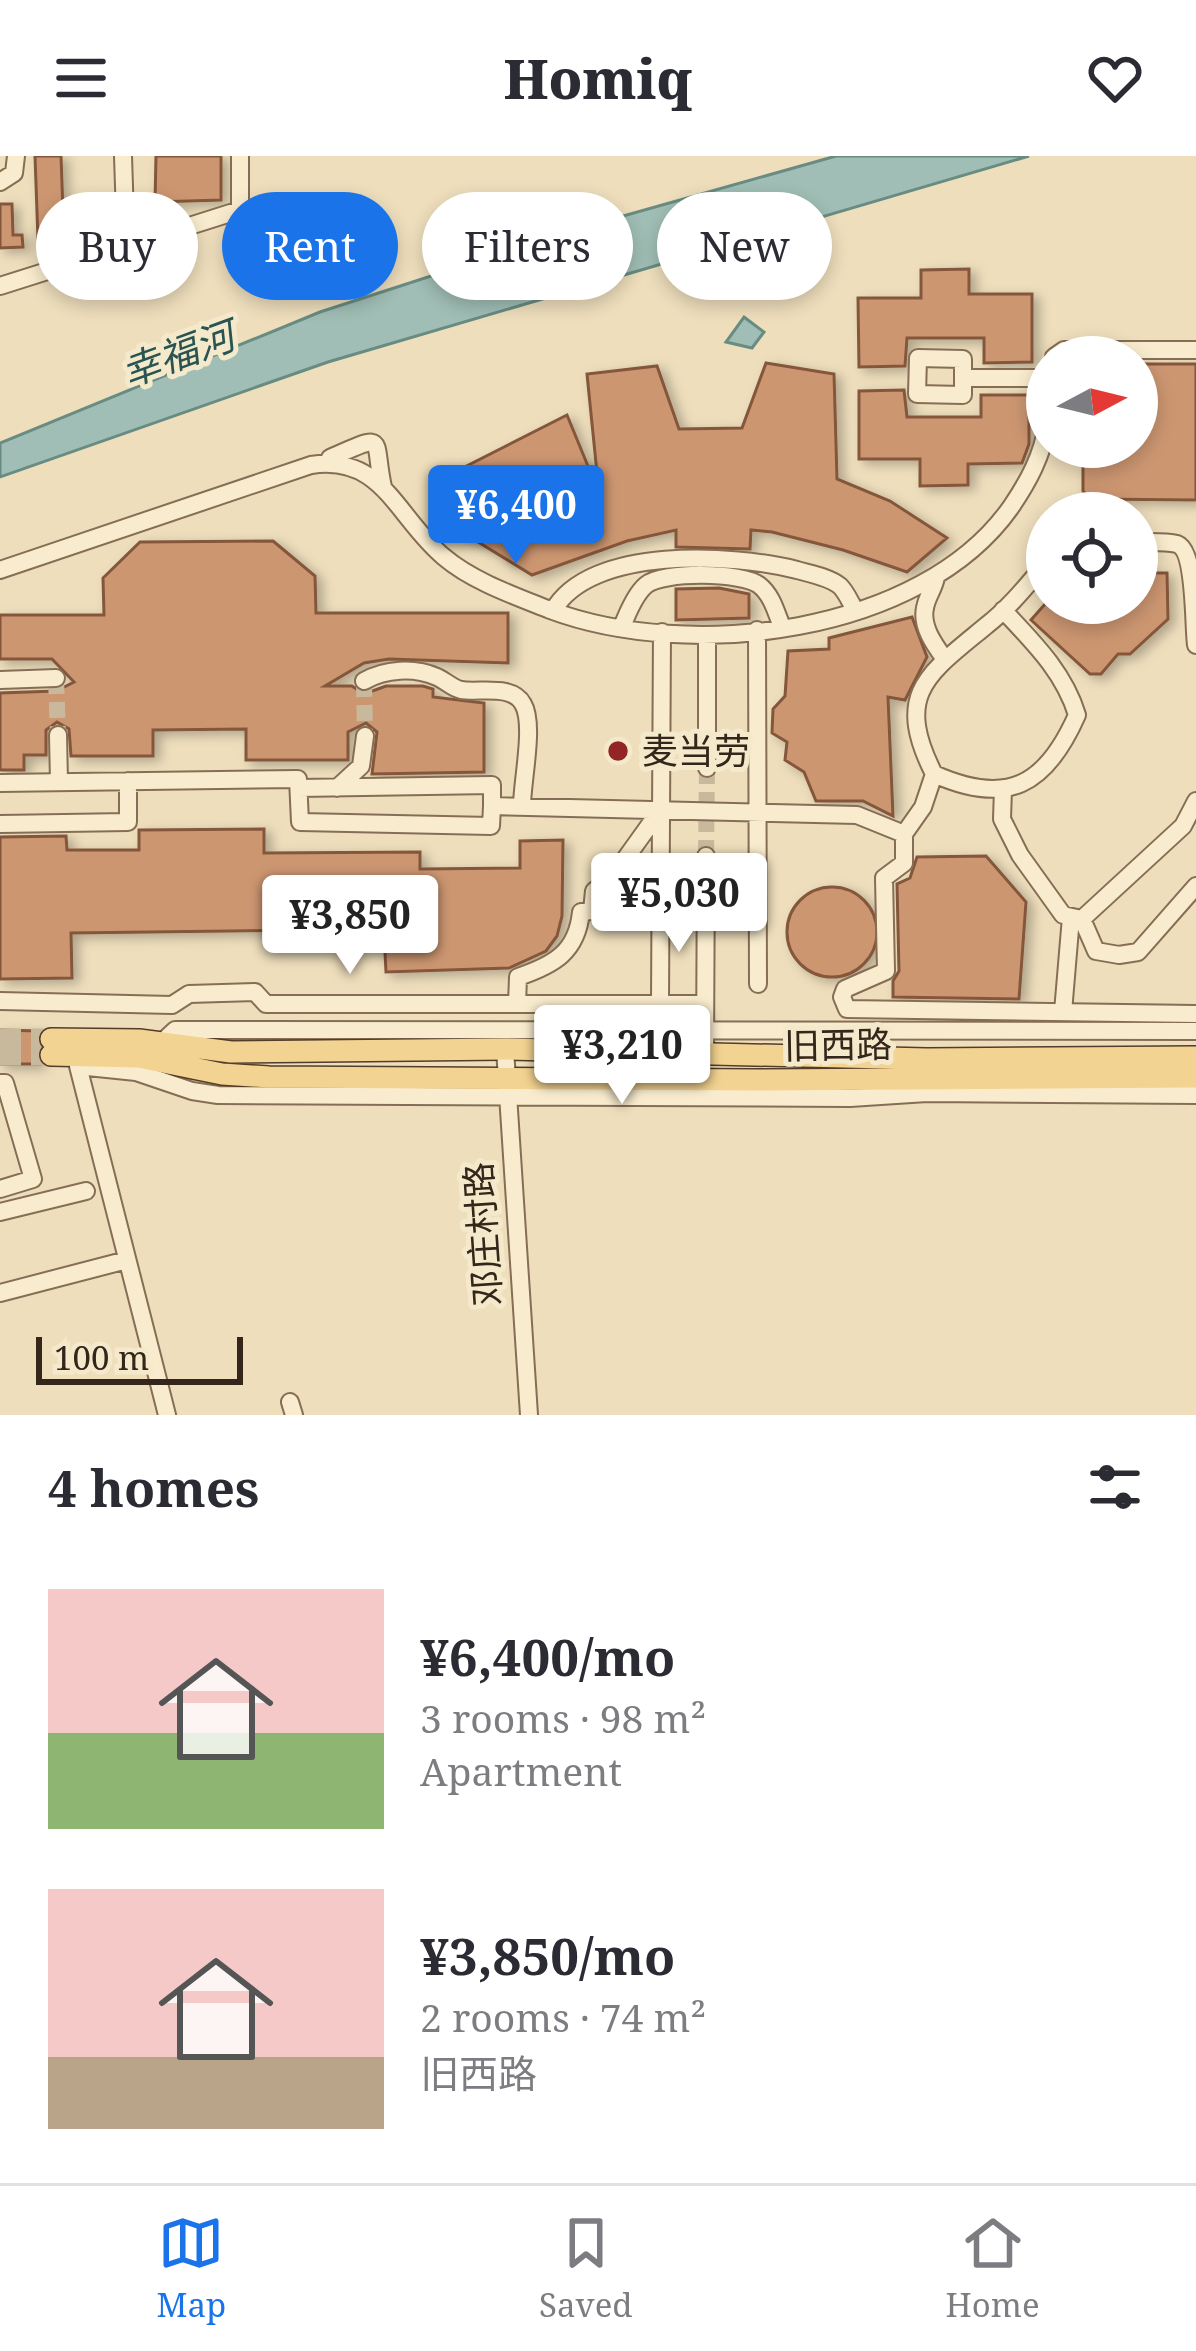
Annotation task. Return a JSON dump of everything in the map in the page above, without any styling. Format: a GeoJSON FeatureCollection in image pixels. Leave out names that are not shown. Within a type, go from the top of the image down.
{"type":"FeatureCollection","features":[{"type":"Feature","properties":{"kind":"main road","name":"旧西路"},"geometry":{"type":"LineString","coordinates":[[1196,1057],[927,1059],[505,1049],[231,1052],[161,1043],[51,1047],[77,1061],[139,1057],[237,1076],[506,1088],[1196,1077]]}},
{"type":"Feature","properties":{"kind":"street"},"geometry":{"type":"LineString","coordinates":[[0,182],[14,173],[16,156]]}},
{"type":"Feature","properties":{"kind":"street"},"geometry":{"type":"LineString","coordinates":[[123,156],[124,192]]}},
{"type":"Feature","properties":{"kind":"street"},"geometry":{"type":"LineString","coordinates":[[198,224],[240,210],[240,156]]}},
{"type":"Feature","properties":{"kind":"street"},"geometry":{"type":"LineString","coordinates":[[0,286],[36,275]]}},
{"type":"Feature","properties":{"kind":"street"},"geometry":{"type":"LineString","coordinates":[[1158,350],[1196,350]]}},
{"type":"Feature","properties":{"kind":"street"},"geometry":{"type":"LineString","coordinates":[[963,378],[1026,379]]}},
{"type":"Feature","properties":{"kind":"street"},"geometry":{"type":"LineString","coordinates":[[0,570],[318,464],[368,442],[380,449],[383,488]]}},
{"type":"Feature","properties":{"kind":"street"},"geometry":{"type":"LineString","coordinates":[[318,464],[344,462],[369,474],[446,560],[553,611],[622,627],[707,635],[782,627],[854,610],[936,577],[977,548],[1004,516],[1033,468]]}},
{"type":"Feature","properties":{"kind":"street"},"geometry":{"type":"LineString","coordinates":[[1158,543],[1181,544],[1191,553],[1196,645]]}},
{"type":"Feature","properties":{"kind":"street"},"geometry":{"type":"LineString","coordinates":[[553,611],[573,585],[598,576],[653,561],[706,557],[752,560],[821,577],[845,591],[854,610]]}},
{"type":"Feature","properties":{"kind":"street"},"geometry":{"type":"LineString","coordinates":[[622,627],[645,586],[661,579],[721,576],[754,581],[766,592],[782,627]]}},
{"type":"Feature","properties":{"kind":"street"},"geometry":{"type":"LineString","coordinates":[[936,577],[925,607],[925,626],[944,658]]}},
{"type":"Feature","properties":{"kind":"street"},"geometry":{"type":"LineString","coordinates":[[1026,585],[1004,610],[944,658],[920,692],[914,725],[934,774],[923,808],[904,834],[904,863],[884,878],[886,971],[845,989],[842,998],[847,1009],[1196,1014]]}},
{"type":"Feature","properties":{"kind":"street"},"geometry":{"type":"LineString","coordinates":[[934,774],[978,789],[1003,789],[1040,775],[1063,746],[1077,715],[1053,665],[1004,610]]}},
{"type":"Feature","properties":{"kind":"street"},"geometry":{"type":"LineString","coordinates":[[757,630],[758,984]]}},
{"type":"Feature","properties":{"kind":"street"},"geometry":{"type":"LineString","coordinates":[[660,1004],[662,632]]}},
{"type":"Feature","properties":{"kind":"street"},"geometry":{"type":"LineString","coordinates":[[707,635],[707,768]]}},
{"type":"Feature","properties":{"kind":"street"},"geometry":{"type":"LineString","coordinates":[[364,681],[388,670],[424,673],[457,690],[502,691],[518,697],[525,706],[527,738],[522,806]]}},
{"type":"Feature","properties":{"kind":"street"},"geometry":{"type":"LineString","coordinates":[[0,680],[56,678]]}},
{"type":"Feature","properties":{"kind":"street"},"geometry":{"type":"LineString","coordinates":[[58,735],[59,782]]}},
{"type":"Feature","properties":{"kind":"street"},"geometry":{"type":"LineString","coordinates":[[338,788],[361,766],[364,736]]}},
{"type":"Feature","properties":{"kind":"street"},"geometry":{"type":"LineString","coordinates":[[0,783],[298,779],[298,788],[299,822],[491,826],[492,785],[298,788]]}},
{"type":"Feature","properties":{"kind":"street"},"geometry":{"type":"LineString","coordinates":[[0,824],[128,823],[128,782]]}},
{"type":"Feature","properties":{"kind":"street"},"geometry":{"type":"LineString","coordinates":[[1003,789],[1002,819],[1020,855],[1063,915],[1077,918],[1096,951],[1138,952],[1196,886]]}},
{"type":"Feature","properties":{"kind":"street"},"geometry":{"type":"LineString","coordinates":[[1063,1012],[1077,918],[1183,826],[1196,801]]}},
{"type":"Feature","properties":{"kind":"street"},"geometry":{"type":"LineString","coordinates":[[492,806],[857,815],[904,834]]}},
{"type":"Feature","properties":{"kind":"street"},"geometry":{"type":"LineString","coordinates":[[518,1004],[518,977],[563,956],[578,937],[581,912],[592,911],[594,891],[613,875],[661,809]]}},
{"type":"Feature","properties":{"kind":"street"},"geometry":{"type":"LineString","coordinates":[[705,1054],[706,856]]}},
{"type":"Feature","properties":{"kind":"street"},"geometry":{"type":"LineString","coordinates":[[0,1001],[172,1005],[189,994],[255,992],[266,1004],[705,1004]]}},
{"type":"Feature","properties":{"kind":"street"},"geometry":{"type":"LineString","coordinates":[[161,1043],[176,1030],[1196,1031]]}},
{"type":"Feature","properties":{"kind":"street","name":"邓庄村路"},"geometry":{"type":"LineString","coordinates":[[505,1049],[530,1415]]}},
{"type":"Feature","properties":{"kind":"street"},"geometry":{"type":"LineString","coordinates":[[77,1061],[167,1415]]}},
{"type":"Feature","properties":{"kind":"street"},"geometry":{"type":"LineString","coordinates":[[0,1082],[4,1082],[33,1179],[3,1188],[5,1210],[86,1190]]}},
{"type":"Feature","properties":{"kind":"street"},"geometry":{"type":"LineString","coordinates":[[506,1088],[1196,1095]]}},
{"type":"Feature","properties":{"kind":"street"},"geometry":{"type":"LineString","coordinates":[[0,1293],[127,1260]]}},
{"type":"Feature","properties":{"kind":"water"},"geometry":{"type":"Polygon","coordinates":[[[836,156],[1029,156],[832,214],[832,192],[708,192],[836,156]]]}},
{"type":"Feature","properties":{"kind":"water"},"geometry":{"type":"Polygon","coordinates":[[[657,206],[657,265],[633,272],[633,213],[657,206]]]}},
{"type":"Feature","properties":{"kind":"water"},"geometry":{"type":"Polygon","coordinates":[[[422,279],[422,300],[539,300],[328,362],[0,477],[0,443],[320,312],[357,300],[398,300],[398,287],[422,279]]]}},
{"type":"Feature","properties":{"kind":"water"},"geometry":{"type":"Polygon","coordinates":[[[744,317],[764,332],[752,348],[726,342],[744,317]]]}},
{"type":"Feature","properties":{"kind":"building"},"geometry":{"type":"Polygon","coordinates":[[[35,156],[61,156],[62,192],[36,192],[35,156]]]}},
{"type":"Feature","properties":{"kind":"building"},"geometry":{"type":"Polygon","coordinates":[[[156,156],[221,156],[221,200],[198,201],[198,192],[155,192],[156,156]]]}},
{"type":"Feature","properties":{"kind":"building"},"geometry":{"type":"Polygon","coordinates":[[[0,204],[12,204],[13,235],[22,235],[23,247],[0,248],[0,204]]]}},
{"type":"Feature","properties":{"kind":"building"},"geometry":{"type":"Polygon","coordinates":[[[969,269],[969,294],[1032,294],[1032,336],[1026,336],[1026,362],[984,363],[984,338],[907,338],[905,366],[859,367],[858,298],[921,298],[921,270],[969,269]]]}},
{"type":"Feature","properties":{"kind":"building"},"geometry":{"type":"Polygon","coordinates":[[[766,363],[834,374],[837,479],[890,501],[947,538],[907,572],[772,532],[751,530],[750,549],[676,547],[676,530],[627,541],[532,575],[452,526],[441,479],[567,415],[599,493],[587,374],[657,366],[679,429],[742,428],[766,363]]]}},
{"type":"Feature","properties":{"kind":"building"},"geometry":{"type":"Polygon","coordinates":[[[1158,364],[1196,364],[1196,500],[1158,500],[1158,492],[1083,491],[1083,468],[1158,468],[1158,364]]]}},
{"type":"Feature","properties":{"kind":"building"},"geometry":{"type":"Polygon","coordinates":[[[904,390],[907,417],[981,417],[981,395],[1026,395],[1022,463],[968,464],[968,485],[920,486],[920,459],[859,459],[859,391],[904,390]]]}},
{"type":"Feature","properties":{"kind":"building"},"geometry":{"type":"Polygon","coordinates":[[[273,541],[315,576],[316,613],[508,613],[508,663],[389,659],[364,663],[325,686],[352,686],[364,694],[386,686],[423,686],[433,689],[433,697],[484,703],[484,772],[372,774],[377,732],[366,723],[348,732],[348,760],[246,760],[246,729],[153,730],[153,756],[71,756],[69,729],[57,722],[46,730],[46,755],[24,755],[24,770],[0,770],[0,693],[56,691],[74,682],[52,659],[0,659],[0,615],[104,615],[103,578],[140,542],[273,541]]]}},
{"type":"Feature","properties":{"kind":"building"},"geometry":{"type":"Polygon","coordinates":[[[1158,573],[1167,573],[1168,619],[1130,654],[1118,654],[1101,674],[1090,674],[1035,624],[1158,624],[1158,573]]]}},
{"type":"Feature","properties":{"kind":"building"},"geometry":{"type":"Polygon","coordinates":[[[719,588],[749,594],[749,618],[676,620],[676,589],[719,588]]]}},
{"type":"Feature","properties":{"kind":"building"},"geometry":{"type":"Polygon","coordinates":[[[912,617],[927,657],[905,700],[888,697],[893,816],[863,801],[816,801],[804,772],[785,760],[787,742],[772,733],[773,709],[785,696],[788,651],[829,649],[829,638],[912,617]]]}},
{"type":"Feature","properties":{"kind":"building"},"geometry":{"type":"Polygon","coordinates":[[[264,829],[264,853],[420,852],[420,869],[520,868],[520,841],[563,840],[562,916],[557,936],[546,951],[509,968],[386,972],[384,933],[374,909],[317,909],[317,930],[71,933],[72,978],[0,979],[0,837],[66,836],[67,850],[139,850],[139,830],[264,829]]]}},
{"type":"Feature","properties":{"kind":"building"},"geometry":{"type":"Polygon","coordinates":[[[986,856],[1026,902],[1019,999],[893,997],[899,971],[897,884],[910,878],[917,857],[986,856]]]}},
{"type":"Feature","properties":{"kind":"building"},"geometry":{"type":"Polygon","coordinates":[[[832,887],[864,900],[877,932],[864,964],[832,977],[800,964],[787,932],[800,900],[832,887]]]}},
{"type":"Feature","properties":{"kind":"building"},"geometry":{"type":"Polygon","coordinates":[[[0,1030],[39,1031],[36,1056],[40,1064],[0,1064],[0,1030]]]}},
{"type":"Feature","properties":{"kind":"tunnel"},"geometry":{"type":"LineString","coordinates":[[56,678],[58,735]]}},
{"type":"Feature","properties":{"kind":"tunnel"},"geometry":{"type":"LineString","coordinates":[[364,681],[365,736]]}},
{"type":"Feature","properties":{"kind":"tunnel"},"geometry":{"type":"LineString","coordinates":[[706,856],[707,768]]}},
{"type":"Feature","properties":{"kind":"tunnel"},"geometry":{"type":"LineString","coordinates":[[0,1039],[51,1039]]}},
{"type":"Feature","properties":{"kind":"tunnel"},"geometry":{"type":"LineString","coordinates":[[0,1055],[51,1055]]}},
{"type":"Feature","properties":{"kind":"place","name":"麦当劳"},"geometry":{"type":"Point","coordinates":[618,751]}},
{"type":"Feature","properties":{"kind":"water label","name":"幸福河"},"geometry":{"type":"Point","coordinates":[178,354]}}]}
